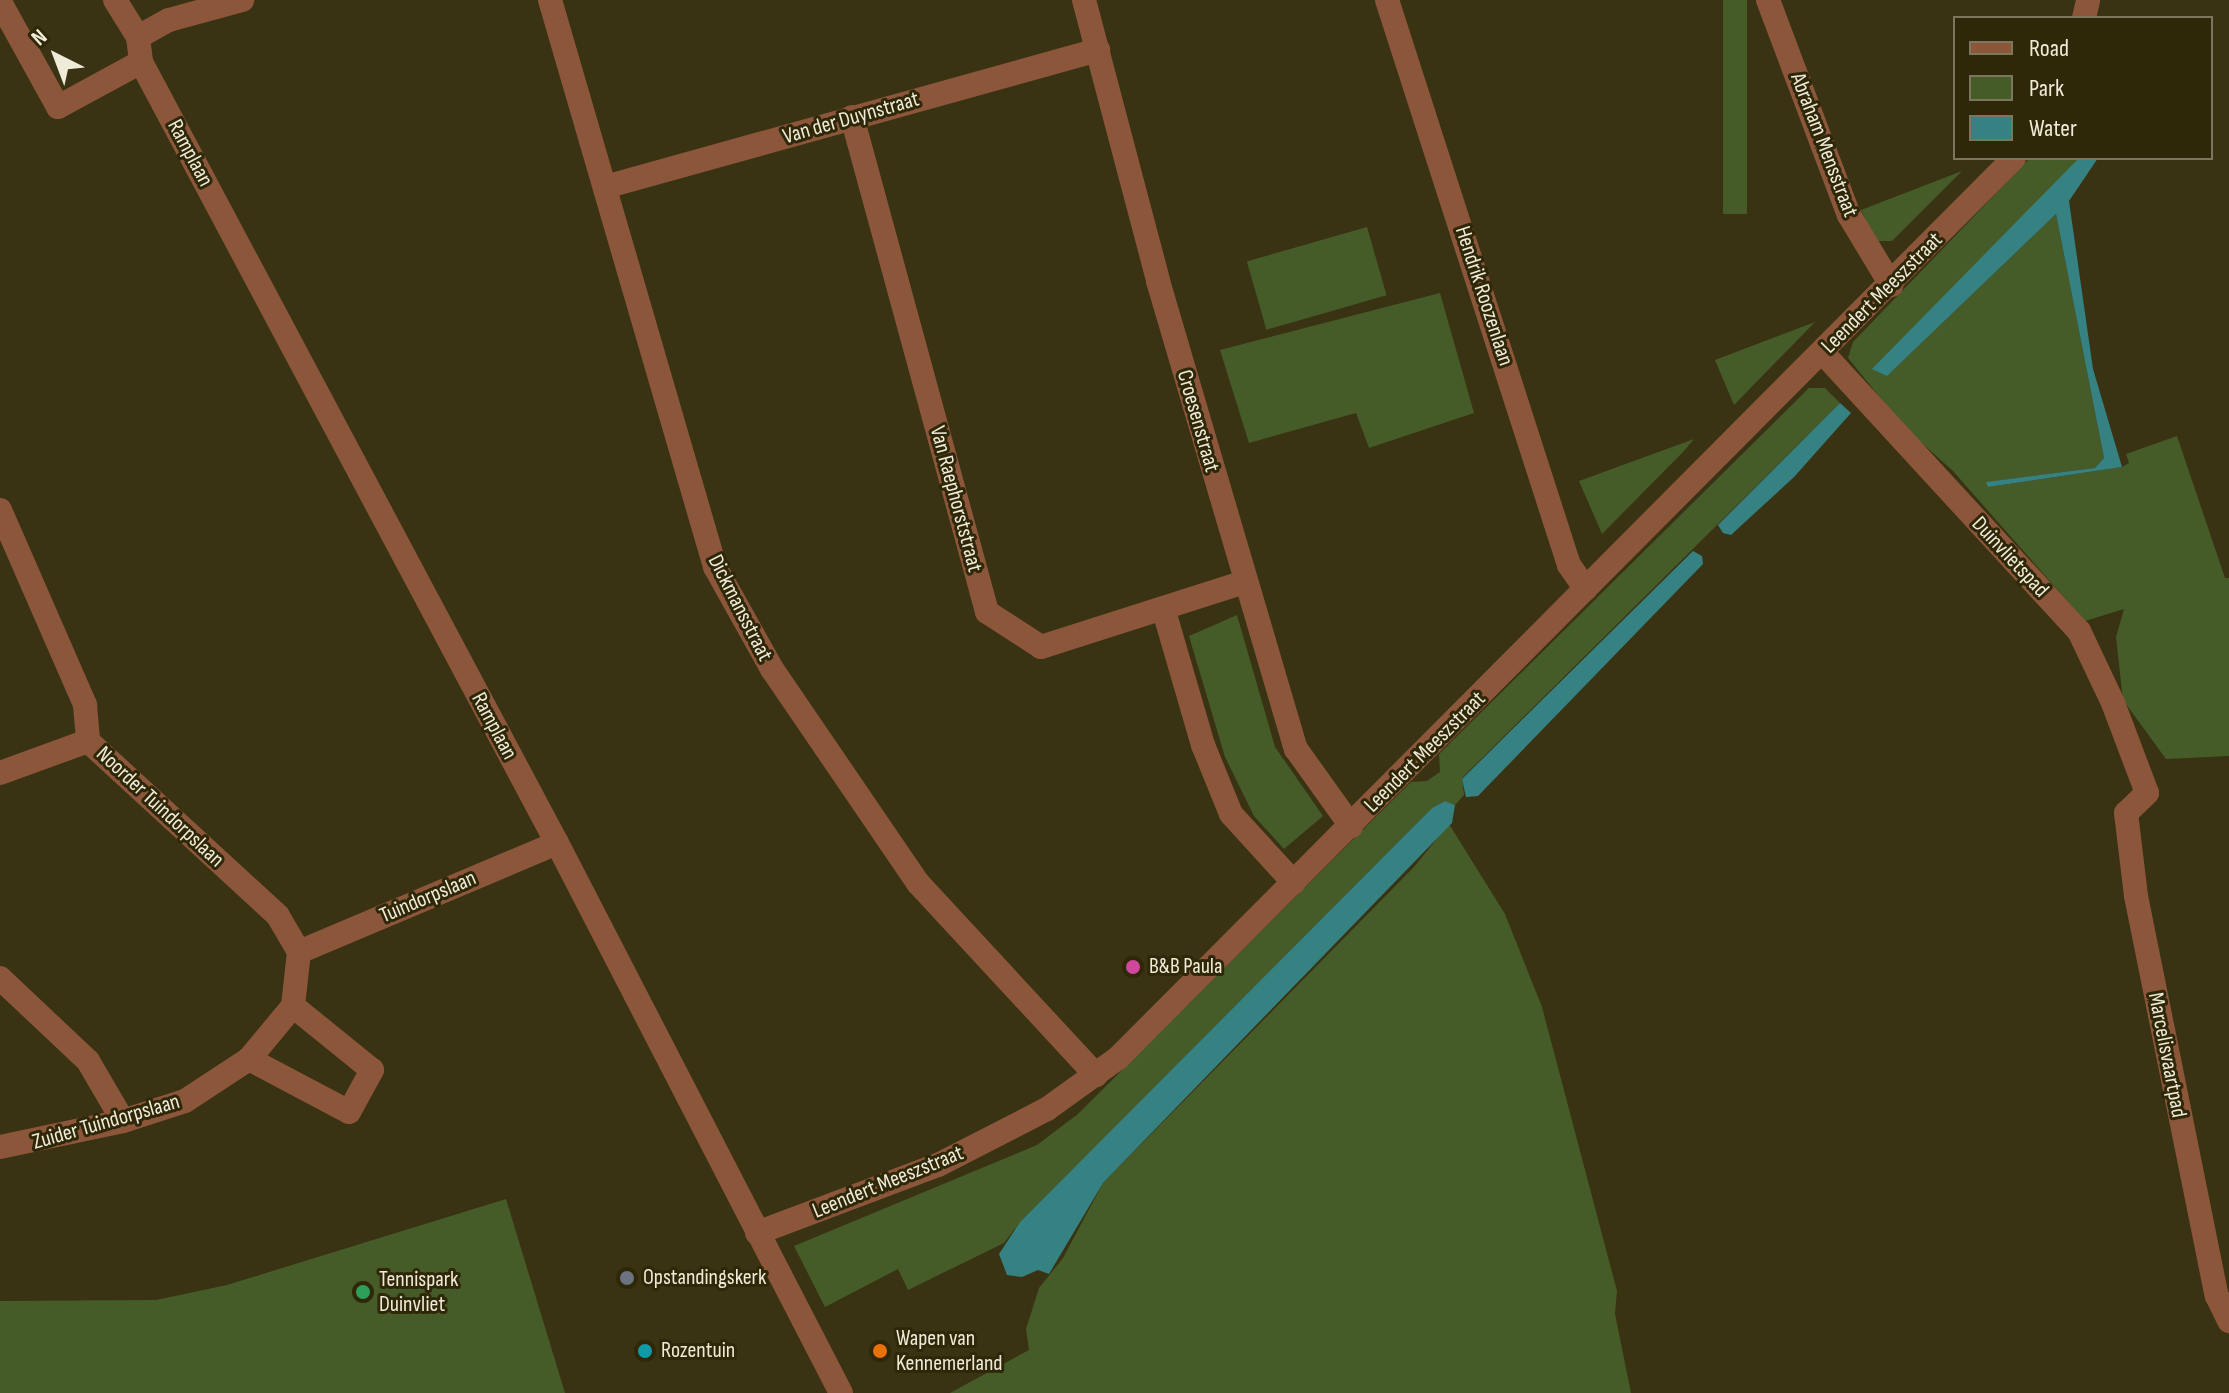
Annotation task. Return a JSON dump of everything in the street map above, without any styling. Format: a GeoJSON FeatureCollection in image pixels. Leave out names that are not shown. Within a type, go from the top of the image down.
{"type":"FeatureCollection","features":[{"type":"Feature","properties":{"kind":"street","name":"Ramplaan"},"geometry":{"type":"LineString","coordinates":[[115,0],[138,37],[141,62],[557,843],[841,1393]]}},
{"type":"Feature","properties":{"kind":"street","name":"Dickmansstraat"},"geometry":{"type":"LineString","coordinates":[[550,0],[715,567],[772,669],[918,883],[1096,1075]]}},
{"type":"Feature","properties":{"kind":"street","name":"Croesenstraat"},"geometry":{"type":"LineString","coordinates":[[1084,0],[1245,582],[1296,749],[1351,826]]}},
{"type":"Feature","properties":{"kind":"street","name":"Hendrik Roozenlaan"},"geometry":{"type":"LineString","coordinates":[[1387,0],[1569,565],[1586,589]]}},
{"type":"Feature","properties":{"kind":"street","name":"Abraham Mensstraat"},"geometry":{"type":"LineString","coordinates":[[1768,0],[1849,215],[1891,285]]}},
{"type":"Feature","properties":{"kind":"street"},"geometry":{"type":"LineString","coordinates":[[0,2],[58,107],[141,62]]}},
{"type":"Feature","properties":{"kind":"street"},"geometry":{"type":"LineString","coordinates":[[138,37],[169,20],[230,2]]}},
{"type":"Feature","properties":{"kind":"street","name":"Van der Duynstraat"},"geometry":{"type":"LineString","coordinates":[[605,187],[1098,50]]}},
{"type":"Feature","properties":{"kind":"street","name":"Van Raephorststraat"},"geometry":{"type":"LineString","coordinates":[[852,117],[987,612],[1041,647],[1164,611],[1245,582]]}},
{"type":"Feature","properties":{"kind":"street","name":"Leendert Meeszstraat"},"geometry":{"type":"LineString","coordinates":[[757,1233],[938,1165],[1047,1109],[1096,1075],[1294,883],[2012,160]]}},
{"type":"Feature","properties":{"kind":"street","name":"Duinvlietspad"},"geometry":{"type":"LineString","coordinates":[[1823,353],[2079,631],[2147,793]]}},
{"type":"Feature","properties":{"kind":"street","name":"Noorder Tuindorpslaan"},"geometry":{"type":"LineString","coordinates":[[0,510],[85,705],[88,741],[278,916],[299,952]]}},
{"type":"Feature","properties":{"kind":"street"},"geometry":{"type":"LineString","coordinates":[[1164,611],[1203,745],[1231,814],[1294,883]]}},
{"type":"Feature","properties":{"kind":"street"},"geometry":{"type":"LineString","coordinates":[[0,773],[88,741]]}},
{"type":"Feature","properties":{"kind":"street","name":"Marcelisvaartpad"},"geometry":{"type":"LineString","coordinates":[[2147,793],[2126,813],[2136,896],[2217,1296],[2229,1321]]}},
{"type":"Feature","properties":{"kind":"street","name":"Tuindorpslaan"},"geometry":{"type":"LineString","coordinates":[[299,952],[557,843]]}},
{"type":"Feature","properties":{"kind":"street"},"geometry":{"type":"LineString","coordinates":[[249,1059],[349,1112],[372,1070],[293,1006],[299,952]]}},
{"type":"Feature","properties":{"kind":"street"},"geometry":{"type":"LineString","coordinates":[[0,978],[88,1061],[123,1121]]}},
{"type":"Feature","properties":{"kind":"street","name":"Zuider Tuindorpslaan"},"geometry":{"type":"LineString","coordinates":[[0,1147],[123,1121],[185,1101],[249,1059],[293,1006]]}},
{"type":"Feature","properties":{"kind":"green space"},"geometry":{"type":"Polygon","coordinates":[[[1723,0],[1747,0],[1747,214],[1723,214],[1723,0]]]}},
{"type":"Feature","properties":{"kind":"green space"},"geometry":{"type":"Polygon","coordinates":[[[2028,160],[2080,160],[1887,376],[2056,214],[2104,458],[2095,468],[1987,482],[1988,487],[2122,467],[2129,463],[2126,454],[2177,436],[2225,578],[2229,578],[2229,756],[2166,759],[2123,700],[2116,637],[2124,609],[2085,621],[1953,471],[1904,427],[1848,358],[1853,342],[2028,160]]]}},
{"type":"Feature","properties":{"kind":"green space"},"geometry":{"type":"Polygon","coordinates":[[[1962,171],[1892,241],[1876,241],[1861,210],[1962,171]]]}},
{"type":"Feature","properties":{"kind":"green space"},"geometry":{"type":"Polygon","coordinates":[[[1367,227],[1387,295],[1266,330],[1247,261],[1367,227]]]}},
{"type":"Feature","properties":{"kind":"green space"},"geometry":{"type":"Polygon","coordinates":[[[1440,293],[1474,413],[1369,448],[1356,413],[1249,443],[1220,350],[1440,293]]]}},
{"type":"Feature","properties":{"kind":"green space"},"geometry":{"type":"Polygon","coordinates":[[[1815,322],[1734,405],[1715,360],[1815,322]]]}},
{"type":"Feature","properties":{"kind":"green space"},"geometry":{"type":"Polygon","coordinates":[[[1809,388],[1825,388],[1840,403],[1462,778],[1464,795],[1455,805],[1445,801],[1432,808],[1020,1222],[1004,1243],[908,1290],[898,1269],[825,1307],[794,1246],[1037,1145],[1078,1114],[1411,782],[1427,781],[1440,772],[1439,754],[1809,388]]]}},
{"type":"Feature","properties":{"kind":"green space"},"geometry":{"type":"Polygon","coordinates":[[[1694,439],[1684,451],[1602,534],[1579,481],[1694,439]]]}},
{"type":"Feature","properties":{"kind":"green space"},"geometry":{"type":"Polygon","coordinates":[[[1237,615],[1275,747],[1323,816],[1284,849],[1254,816],[1225,757],[1189,636],[1237,615]]]}},
{"type":"Feature","properties":{"kind":"green space"},"geometry":{"type":"Polygon","coordinates":[[[1449,824],[1505,914],[1542,1007],[1617,1291],[1615,1314],[1631,1393],[950,1393],[1029,1350],[1026,1329],[1039,1288],[1063,1258],[1103,1183],[1414,867],[1449,824]]]}},
{"type":"Feature","properties":{"kind":"green space","name":"Tennispark Duinvliet"},"geometry":{"type":"Polygon","coordinates":[[[506,1199],[565,1393],[0,1393],[0,1301],[156,1300],[227,1285],[506,1199]]]}},
{"type":"Feature","properties":{"kind":"water"},"geometry":{"type":"Polygon","coordinates":[[[2077,160],[2097,160],[2069,201],[2093,369],[2122,467],[1988,487],[1986,482],[2095,468],[2104,458],[2056,214],[1887,376],[1872,369],[2077,160]]]}},
{"type":"Feature","properties":{"kind":"water"},"geometry":{"type":"Polygon","coordinates":[[[1840,403],[1851,413],[1794,477],[1731,535],[1723,533],[1718,525],[1840,403]]]}},
{"type":"Feature","properties":{"kind":"water"},"geometry":{"type":"Polygon","coordinates":[[[1693,551],[1702,556],[1703,564],[1478,796],[1466,797],[1462,779],[1693,551]]]}},
{"type":"Feature","properties":{"kind":"water"},"geometry":{"type":"Polygon","coordinates":[[[1445,801],[1455,805],[1452,823],[1103,1183],[1049,1274],[1038,1270],[1022,1277],[1007,1275],[999,1254],[1020,1222],[1432,808],[1445,801]]]}},
{"type":"Feature","properties":{"kind":"place","name":"B&B Paula"},"geometry":{"type":"Point","coordinates":[1133,967]}},
{"type":"Feature","properties":{"kind":"place","name":"Opstandingskerk"},"geometry":{"type":"Point","coordinates":[627,1278]}},
{"type":"Feature","properties":{"kind":"place","name":"Tennispark Duinvliet"},"geometry":{"type":"Point","coordinates":[363,1292]}},
{"type":"Feature","properties":{"kind":"place","name":"Rozentuin"},"geometry":{"type":"Point","coordinates":[645,1351]}},
{"type":"Feature","properties":{"kind":"place","name":"Wapen van Kennemerland"},"geometry":{"type":"Point","coordinates":[880,1351]}}]}
